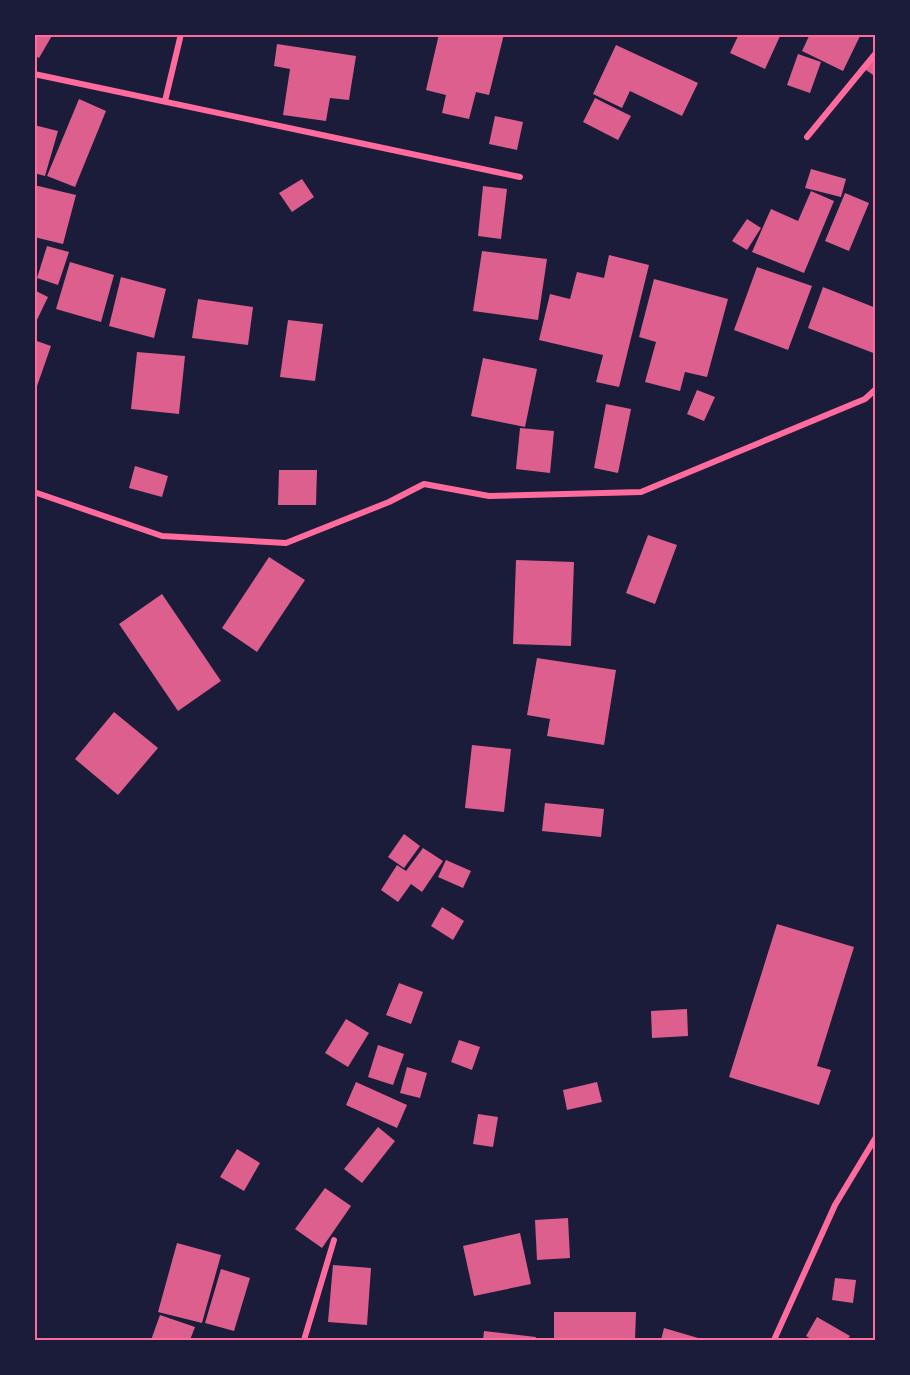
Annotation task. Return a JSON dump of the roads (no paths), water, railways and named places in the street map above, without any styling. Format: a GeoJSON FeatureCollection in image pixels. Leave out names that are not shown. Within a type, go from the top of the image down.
{"type":"FeatureCollection","features":[{"type":"Feature","properties":{"kind":"street"},"geometry":{"type":"LineString","coordinates":[[165,102],[181,34]]}},
{"type":"Feature","properties":{"kind":"street"},"geometry":{"type":"LineString","coordinates":[[807,136],[876,53]]}},
{"type":"Feature","properties":{"kind":"street"},"geometry":{"type":"LineString","coordinates":[[34,74],[519,177]]}},
{"type":"Feature","properties":{"kind":"street"},"geometry":{"type":"LineString","coordinates":[[34,492],[162,536],[286,543],[389,502],[424,484],[489,496],[641,492],[865,399],[876,389]]}},
{"type":"Feature","properties":{"kind":"street"},"geometry":{"type":"LineString","coordinates":[[774,1341],[835,1205],[876,1137]]}},
{"type":"Feature","properties":{"kind":"street"},"geometry":{"type":"LineString","coordinates":[[304,1341],[334,1240]]}}]}
